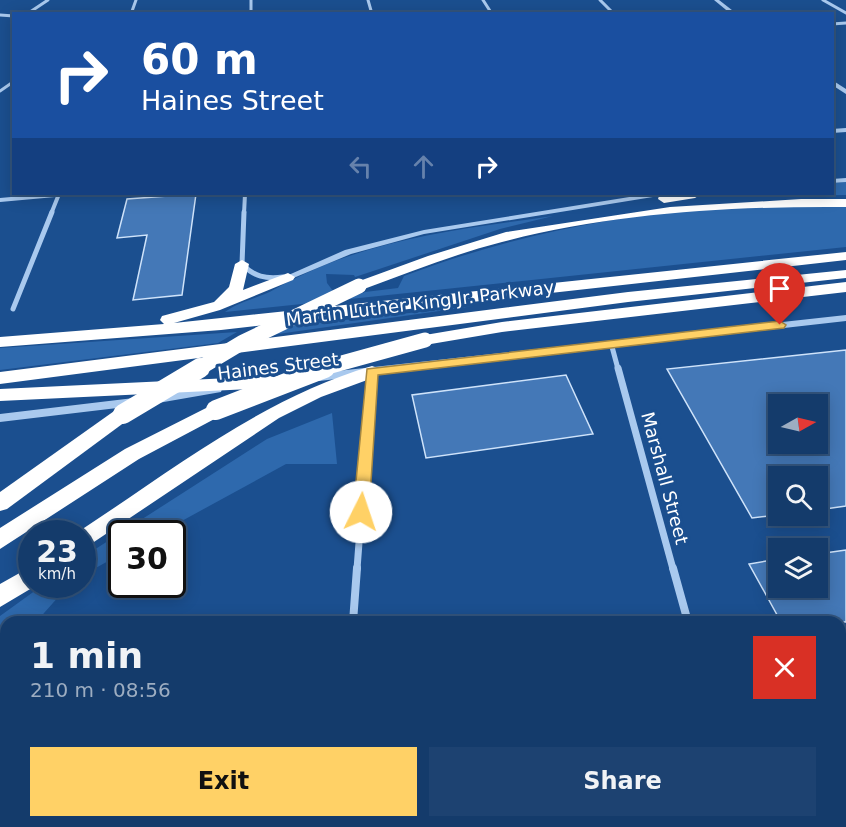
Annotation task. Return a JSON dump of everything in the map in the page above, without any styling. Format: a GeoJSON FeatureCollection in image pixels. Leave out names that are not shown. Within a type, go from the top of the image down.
{"type":"FeatureCollection","features":[{"type":"Feature","properties":{"kind":"highway"},"geometry":{"type":"LineString","coordinates":[[0,503],[123,414],[243,342],[359,286],[495,239],[571,218],[690,195]]}},
{"type":"Feature","properties":{"kind":"highway"},"geometry":{"type":"LineString","coordinates":[[495,239],[578,221],[679,208],[846,202]]}},
{"type":"Feature","properties":{"kind":"highway","name":"Martin Luther King Jr. Parkway"},"geometry":{"type":"LineString","coordinates":[[0,342],[264,320],[618,279],[846,256]]}},
{"type":"Feature","properties":{"kind":"highway"},"geometry":{"type":"LineString","coordinates":[[215,307],[229,298],[236,289],[242,264]]}},
{"type":"Feature","properties":{"kind":"highway","name":"Martin Luther King Jr. Parkway"},"geometry":{"type":"LineString","coordinates":[[0,378],[592,301],[846,274]]}},
{"type":"Feature","properties":{"kind":"highway"},"geometry":{"type":"LineString","coordinates":[[73,337],[167,321],[215,307],[288,277]]}},
{"type":"Feature","properties":{"kind":"highway"},"geometry":{"type":"LineString","coordinates":[[0,540],[110,466],[216,410],[272,386],[323,368],[425,340],[502,327],[846,287]]}},
{"type":"Feature","properties":{"kind":"highway"},"geometry":{"type":"LineString","coordinates":[[96,532],[273,413],[315,393],[372,372]]}},
{"type":"Feature","properties":{"kind":"highway"},"geometry":{"type":"LineString","coordinates":[[0,395],[270,382]]}},
{"type":"Feature","properties":{"kind":"highway"},"geometry":{"type":"LineString","coordinates":[[0,597],[18,585]]}},
{"type":"Feature","properties":{"kind":"street"},"geometry":{"type":"LineString","coordinates":[[30,12],[48,0]]}},
{"type":"Feature","properties":{"kind":"street"},"geometry":{"type":"LineString","coordinates":[[600,0],[612,12]]}},
{"type":"Feature","properties":{"kind":"street"},"geometry":{"type":"LineString","coordinates":[[716,0],[732,12]]}},
{"type":"Feature","properties":{"kind":"street"},"geometry":{"type":"LineString","coordinates":[[824,0],[846,13]]}},
{"type":"Feature","properties":{"kind":"street"},"geometry":{"type":"LineString","coordinates":[[0,200],[49,195]]}},
{"type":"Feature","properties":{"kind":"street"},"geometry":{"type":"LineString","coordinates":[[13,309],[59,195]]}},
{"type":"Feature","properties":{"kind":"street"},"geometry":{"type":"LineString","coordinates":[[245,195],[242,264],[258,277],[288,277],[372,245],[424,232],[653,195]]}},
{"type":"Feature","properties":{"kind":"street","name":"Haines Street"},"geometry":{"type":"LineString","coordinates":[[0,418],[130,403],[270,382],[846,318]]}},
{"type":"Feature","properties":{"kind":"street","name":"Marshall Street"},"geometry":{"type":"LineString","coordinates":[[611,343],[686,616]]}},
{"type":"Feature","properties":{"kind":"street"},"geometry":{"type":"LineString","coordinates":[[353,616],[372,372]]}},
{"type":"Feature","properties":{"kind":"shaded area"},"geometry":{"type":"Polygon","coordinates":[[[846,182],[846,195],[721,197],[834,195],[834,183],[846,182]]]}},
{"type":"Feature","properties":{"kind":"shaded area"},"geometry":{"type":"Polygon","coordinates":[[[846,206],[846,247],[225,312],[342,258],[410,239],[480,226],[553,216],[500,229],[355,277],[354,275],[326,274],[327,283],[333,291],[357,295],[398,288],[404,276],[478,251],[554,231],[631,217],[726,208],[846,206]]]}},
{"type":"Feature","properties":{"kind":"shaded area"},"geometry":{"type":"Polygon","coordinates":[[[474,306],[271,335],[289,326],[474,306]]]}},
{"type":"Feature","properties":{"kind":"shaded area"},"geometry":{"type":"Polygon","coordinates":[[[237,332],[218,343],[0,370],[0,348],[237,332]]]}},
{"type":"Feature","properties":{"kind":"shaded area"},"geometry":{"type":"Polygon","coordinates":[[[332,413],[337,464],[286,464],[184,520],[141,520],[267,439],[332,413]]]}},
{"type":"Feature","properties":{"kind":"shaded area"},"geometry":{"type":"Polygon","coordinates":[[[108,541],[108,561],[96,568],[96,549],[108,541]]]}},
{"type":"Feature","properties":{"kind":"shaded area"},"geometry":{"type":"Polygon","coordinates":[[[25,598],[57,598],[41,616],[0,616],[25,598]]]}},
{"type":"Feature","properties":{"kind":"building"},"geometry":{"type":"Polygon","coordinates":[[[196,195],[182,295],[133,300],[147,235],[117,238],[127,199],[196,195]]]}},
{"type":"Feature","properties":{"kind":"building"},"geometry":{"type":"Polygon","coordinates":[[[846,350],[846,506],[828,509],[828,466],[768,466],[768,516],[752,518],[667,369],[846,350]]]}},
{"type":"Feature","properties":{"kind":"building"},"geometry":{"type":"Polygon","coordinates":[[[566,375],[593,434],[426,458],[412,395],[566,375]]]}},
{"type":"Feature","properties":{"kind":"building"},"geometry":{"type":"Polygon","coordinates":[[[846,550],[846,616],[778,616],[749,564],[768,561],[768,598],[828,598],[828,553],[846,550]]]}},
{"type":"Feature","properties":{"kind":"route"},"geometry":{"type":"LineString","coordinates":[[361,512],[372,372],[780,325]]}}]}
